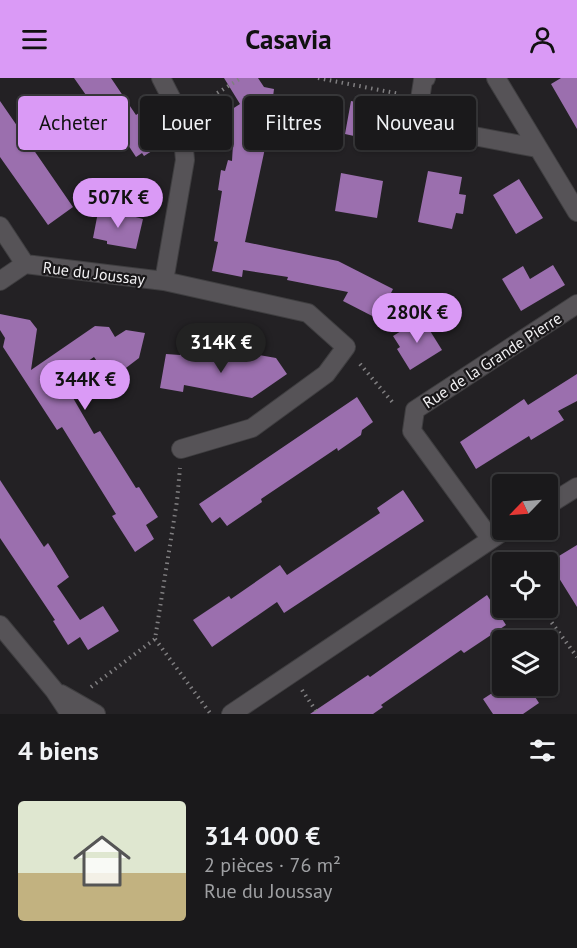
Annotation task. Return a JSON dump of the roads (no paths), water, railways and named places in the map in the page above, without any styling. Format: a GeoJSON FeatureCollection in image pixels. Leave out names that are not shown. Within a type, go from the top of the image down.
{"type":"FeatureCollection","features":[{"type":"Feature","properties":{"kind":"street","name":"Rue du Joussay"},"geometry":{"type":"LineString","coordinates":[[161,78],[181,117],[185,160],[164,281]]}},
{"type":"Feature","properties":{"kind":"street"},"geometry":{"type":"LineString","coordinates":[[426,78],[423,80],[419,97],[416,125],[537,148]]}},
{"type":"Feature","properties":{"kind":"street"},"geometry":{"type":"LineString","coordinates":[[496,78],[577,212]]}},
{"type":"Feature","properties":{"kind":"street","name":"Rue du Joussay"},"geometry":{"type":"LineString","coordinates":[[0,226],[25,264]]}},
{"type":"Feature","properties":{"kind":"street","name":"Rue du Joussay"},"geometry":{"type":"LineString","coordinates":[[0,281],[25,264],[164,281],[308,313],[346,347],[326,374],[252,429],[181,449]]}},
{"type":"Feature","properties":{"kind":"street","name":"Rue de la Grande Pierre"},"geometry":{"type":"LineString","coordinates":[[492,527],[412,431],[414,410],[577,304]]}},
{"type":"Feature","properties":{"kind":"street"},"geometry":{"type":"LineString","coordinates":[[558,498],[577,487]]}},
{"type":"Feature","properties":{"kind":"street","name":"Rue de la Grande Pierre"},"geometry":{"type":"LineString","coordinates":[[231,714],[492,538]]}},
{"type":"Feature","properties":{"kind":"street"},"geometry":{"type":"LineString","coordinates":[[0,625],[54,690],[74,710],[96,714]]}}]}
